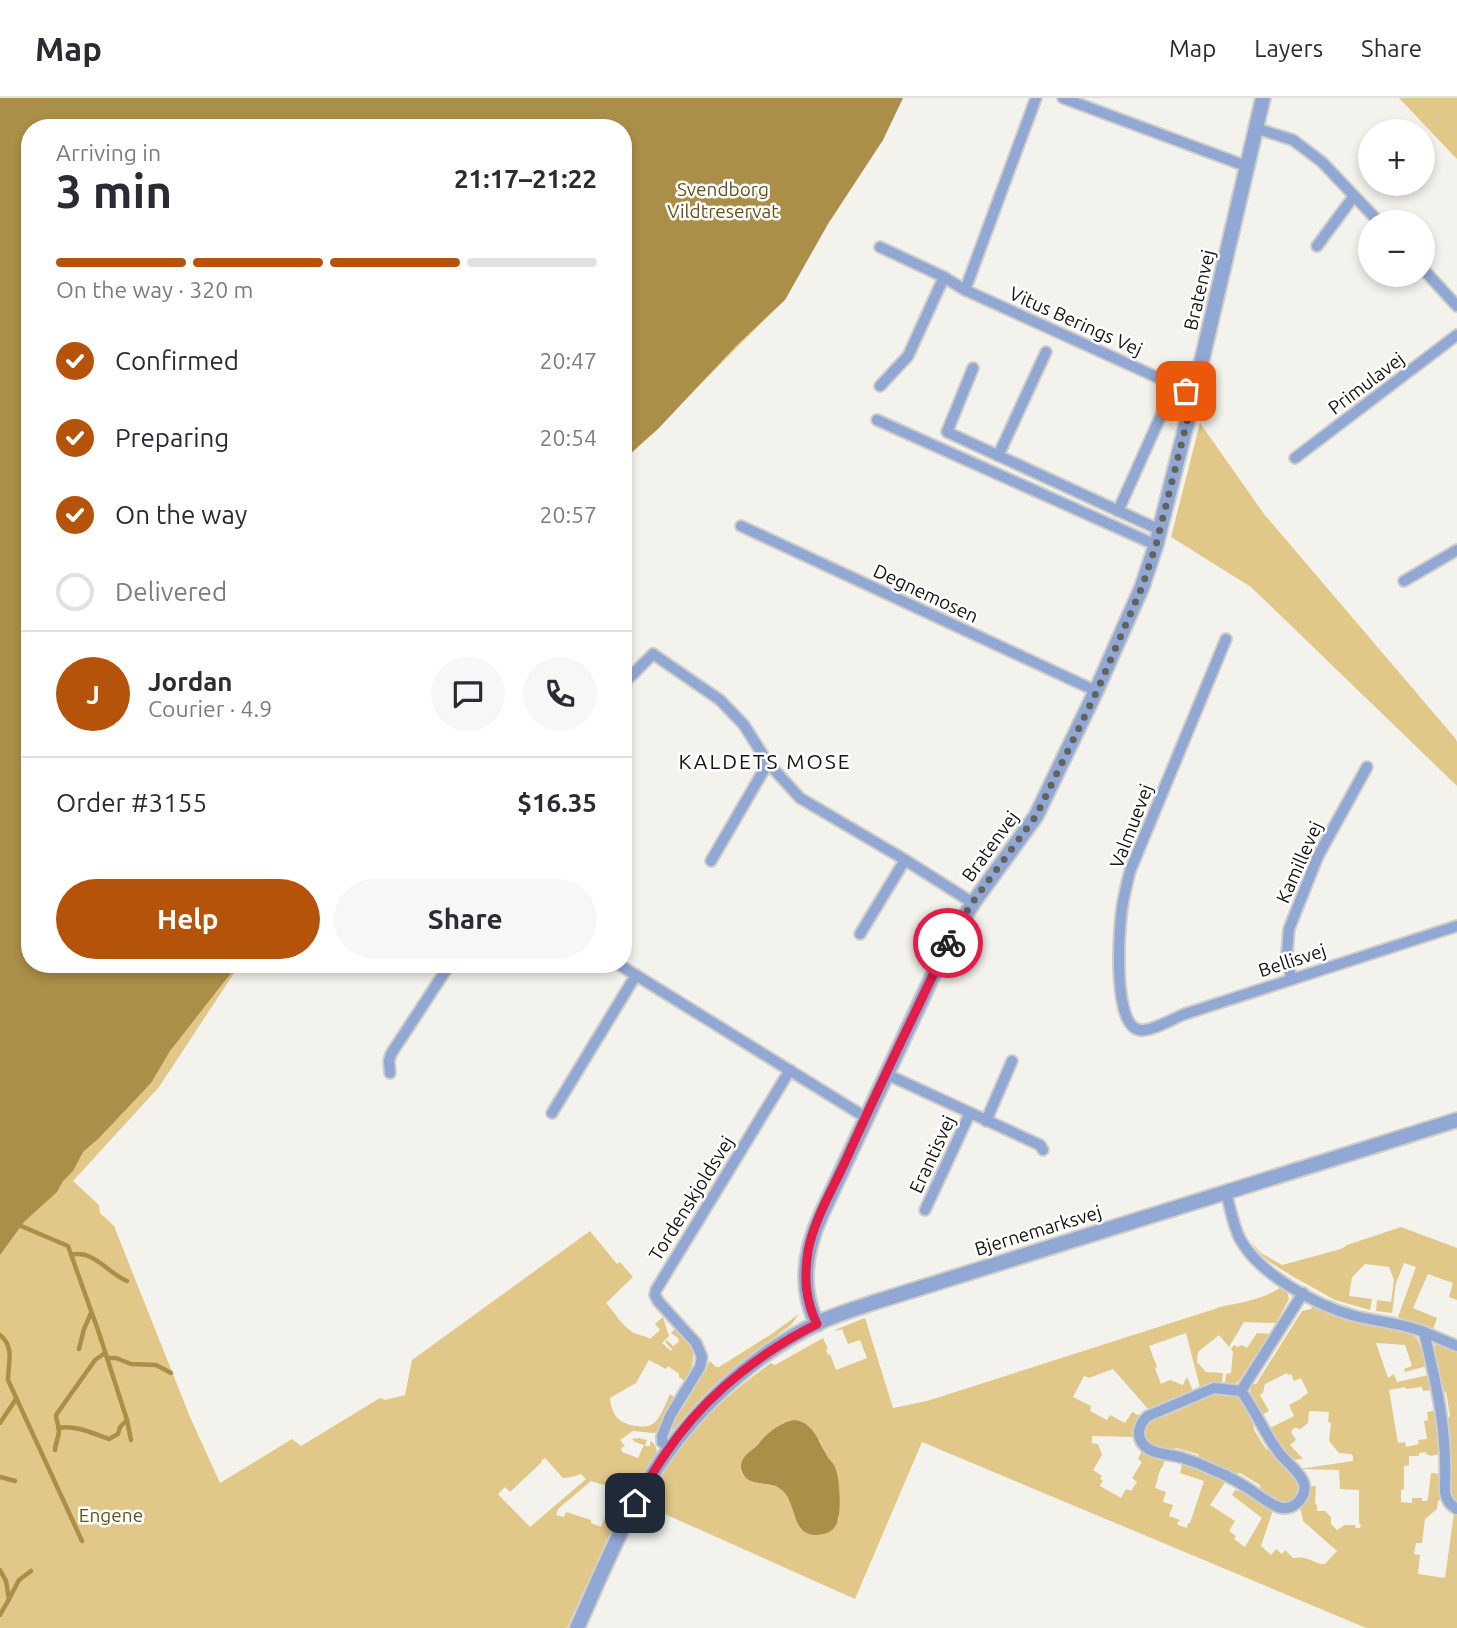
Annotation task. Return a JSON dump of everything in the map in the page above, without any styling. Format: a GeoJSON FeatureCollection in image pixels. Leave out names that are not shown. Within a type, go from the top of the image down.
{"type":"FeatureCollection","features":[{"type":"Feature","properties":{"kind":"street"},"geometry":{"type":"LineString","coordinates":[[965,290],[1037,98]]}},
{"type":"Feature","properties":{"kind":"street"},"geometry":{"type":"LineString","coordinates":[[1063,98],[1246,166]]}},
{"type":"Feature","properties":{"kind":"street","name":"Bratenvej"},"geometry":{"type":"LineString","coordinates":[[817,1324],[808,1299],[805,1280],[809,1248],[816,1226],[948,943],[972,903],[1036,816],[1097,691],[1142,587],[1158,537],[1194,394],[1263,98]]}},
{"type":"Feature","properties":{"kind":"street"},"geometry":{"type":"LineString","coordinates":[[1255,128],[1293,140],[1322,162],[1367,210]]}},
{"type":"Feature","properties":{"kind":"street"},"geometry":{"type":"LineString","coordinates":[[1317,246],[1354,196]]}},
{"type":"Feature","properties":{"kind":"street","name":"Vitus Berings Vej"},"geometry":{"type":"LineString","coordinates":[[880,247],[944,277],[965,290],[1194,394]]}},
{"type":"Feature","properties":{"kind":"street"},"geometry":{"type":"LineString","coordinates":[[880,386],[908,356],[944,277]]}},
{"type":"Feature","properties":{"kind":"street"},"geometry":{"type":"LineString","coordinates":[[1435,282],[1457,306]]}},
{"type":"Feature","properties":{"kind":"street","name":"Primulavej"},"geometry":{"type":"LineString","coordinates":[[1295,458],[1457,335]]}},
{"type":"Feature","properties":{"kind":"street"},"geometry":{"type":"LineString","coordinates":[[998,456],[1046,352]]}},
{"type":"Feature","properties":{"kind":"street"},"geometry":{"type":"LineString","coordinates":[[973,368],[947,432],[1118,511],[1158,537]]}},
{"type":"Feature","properties":{"kind":"street"},"geometry":{"type":"LineString","coordinates":[[1118,511],[1167,402]]}},
{"type":"Feature","properties":{"kind":"street"},"geometry":{"type":"LineString","coordinates":[[877,420],[1158,537]]}},
{"type":"Feature","properties":{"kind":"street","name":"Degnemosen"},"geometry":{"type":"LineString","coordinates":[[741,526],[1097,691]]}},
{"type":"Feature","properties":{"kind":"street"},"geometry":{"type":"LineString","coordinates":[[1404,581],[1457,551]]}},
{"type":"Feature","properties":{"kind":"street","name":"Valmuevej"},"geometry":{"type":"LineString","coordinates":[[1138,1030],[1131,1026],[1126,1018],[1120,984],[1122,907],[1130,871],[1226,639]]}},
{"type":"Feature","properties":{"kind":"street"},"geometry":{"type":"LineString","coordinates":[[632,675],[653,654],[720,700],[744,725],[768,763],[800,798],[972,903]]}},
{"type":"Feature","properties":{"kind":"street"},"geometry":{"type":"LineString","coordinates":[[710,860],[768,763]]}},
{"type":"Feature","properties":{"kind":"street","name":"Kamillevej"},"geometry":{"type":"LineString","coordinates":[[1291,979],[1287,953],[1289,929],[1318,856],[1367,767]]}},
{"type":"Feature","properties":{"kind":"street"},"geometry":{"type":"LineString","coordinates":[[860,934],[905,860]]}},
{"type":"Feature","properties":{"kind":"street","name":"Bellisvej"},"geometry":{"type":"LineString","coordinates":[[1138,1030],[1148,1030],[1185,1014],[1457,926]]}},
{"type":"Feature","properties":{"kind":"street"},"geometry":{"type":"LineString","coordinates":[[390,1073],[391,1054],[444,973]]}},
{"type":"Feature","properties":{"kind":"street"},"geometry":{"type":"LineString","coordinates":[[632,973],[865,1117]]}},
{"type":"Feature","properties":{"kind":"street"},"geometry":{"type":"LineString","coordinates":[[552,1113],[636,975]]}},
{"type":"Feature","properties":{"kind":"street","name":"Erantisvej"},"geometry":{"type":"LineString","coordinates":[[986,1121],[1012,1061]]}},
{"type":"Feature","properties":{"kind":"street","name":"Tordenskjoldsvej"},"geometry":{"type":"LineString","coordinates":[[670,1448],[662,1442],[664,1431],[702,1360],[698,1347],[658,1301],[656,1290],[790,1070]]}},
{"type":"Feature","properties":{"kind":"street","name":"Erantisvej"},"geometry":{"type":"LineString","coordinates":[[887,1074],[1040,1145],[1043,1150]]}},
{"type":"Feature","properties":{"kind":"street","name":"Erantisvej"},"geometry":{"type":"LineString","coordinates":[[925,1210],[970,1113]]}},
{"type":"Feature","properties":{"kind":"street","name":"Bjernemarksvej"},"geometry":{"type":"LineString","coordinates":[[577,1628],[635,1503],[680,1434],[705,1406],[742,1373],[776,1348],[817,1324],[872,1303],[1457,1120]]}},
{"type":"Feature","properties":{"kind":"street"},"geometry":{"type":"LineString","coordinates":[[1226,1192],[1239,1236],[1249,1253],[1269,1272],[1320,1303],[1342,1312],[1402,1324],[1457,1346]]}},
{"type":"Feature","properties":{"kind":"street"},"geometry":{"type":"LineString","coordinates":[[1241,1391],[1303,1293]]}},
{"type":"Feature","properties":{"kind":"street"},"geometry":{"type":"LineString","coordinates":[[1424,1332],[1442,1416],[1446,1461],[1445,1494],[1450,1504],[1457,1509]]}},
{"type":"Feature","properties":{"kind":"street"},"geometry":{"type":"LineString","coordinates":[[1214,1388],[1241,1391],[1274,1446],[1303,1482],[1302,1496],[1293,1506],[1279,1507],[1218,1472],[1153,1451],[1140,1440],[1141,1425],[1152,1413],[1214,1388]]}},
{"type":"Feature","properties":{"kind":"green space","name":"Engene"},"geometry":{"type":"Polygon","coordinates":[[[0,98],[888,98],[786,298],[632,453],[632,119],[21,119],[21,973],[234,973],[159,1087],[73,1181],[99,1205],[100,1213],[114,1226],[190,1417],[220,1483],[292,1439],[301,1446],[380,1398],[385,1400],[405,1395],[412,1360],[590,1231],[617,1264],[620,1262],[633,1277],[606,1303],[626,1327],[650,1339],[660,1330],[655,1324],[663,1317],[669,1336],[662,1343],[671,1351],[665,1342],[667,1340],[673,1346],[679,1342],[671,1333],[676,1328],[691,1347],[693,1358],[685,1381],[668,1366],[666,1369],[649,1360],[636,1383],[610,1398],[612,1409],[621,1421],[644,1427],[657,1420],[670,1394],[674,1397],[658,1432],[633,1431],[620,1440],[625,1446],[621,1448],[622,1452],[638,1458],[644,1445],[632,1439],[647,1440],[645,1446],[650,1446],[650,1441],[657,1449],[626,1501],[621,1503],[625,1492],[591,1481],[558,1509],[556,1515],[564,1517],[566,1512],[591,1520],[591,1523],[601,1527],[607,1512],[613,1514],[615,1510],[620,1511],[567,1628],[0,1628],[0,98]],[[545,1458],[510,1492],[505,1487],[498,1494],[530,1527],[586,1479],[581,1474],[563,1478],[545,1458]]]}},
{"type":"Feature","properties":{"kind":"green space"},"geometry":{"type":"Polygon","coordinates":[[[1399,98],[1457,98],[1457,159],[1435,136],[1435,119],[1419,119],[1399,98]]]}},
{"type":"Feature","properties":{"kind":"green space"},"geometry":{"type":"Polygon","coordinates":[[[1200,423],[1264,514],[1455,738],[1457,786],[1251,587],[1171,537],[1200,423]]]}},
{"type":"Feature","properties":{"kind":"green space"},"geometry":{"type":"Polygon","coordinates":[[[1401,1227],[1457,1248],[1457,1300],[1449,1297],[1453,1283],[1428,1274],[1413,1308],[1437,1318],[1433,1329],[1398,1317],[1416,1267],[1404,1263],[1396,1283],[1392,1313],[1376,1311],[1377,1300],[1391,1302],[1394,1280],[1389,1267],[1365,1264],[1352,1277],[1349,1296],[1372,1299],[1370,1310],[1335,1300],[1292,1276],[1268,1261],[1260,1254],[1250,1240],[1261,1253],[1282,1265],[1341,1249],[1401,1227]]]}},
{"type":"Feature","properties":{"kind":"green space"},"geometry":{"type":"Polygon","coordinates":[[[1281,1287],[1287,1292],[1289,1299],[1276,1323],[1244,1322],[1229,1347],[1219,1335],[1198,1352],[1197,1362],[1206,1372],[1223,1373],[1222,1383],[1200,1388],[1186,1333],[1149,1346],[1161,1384],[1170,1380],[1183,1385],[1187,1377],[1193,1391],[1149,1410],[1113,1369],[1089,1378],[1084,1376],[1073,1397],[1091,1406],[1090,1411],[1107,1420],[1110,1415],[1125,1423],[1132,1412],[1140,1416],[1134,1427],[1134,1437],[1092,1436],[1092,1443],[1098,1444],[1102,1455],[1093,1470],[1102,1476],[1100,1486],[1121,1498],[1126,1489],[1131,1491],[1137,1482],[1132,1478],[1142,1462],[1138,1459],[1142,1450],[1165,1458],[1155,1488],[1166,1492],[1163,1502],[1173,1505],[1169,1516],[1180,1520],[1178,1525],[1187,1528],[1204,1481],[1180,1473],[1184,1463],[1226,1481],[1210,1505],[1235,1521],[1229,1531],[1236,1536],[1234,1539],[1245,1547],[1262,1518],[1232,1495],[1240,1488],[1273,1510],[1261,1546],[1271,1555],[1276,1549],[1282,1554],[1285,1550],[1293,1558],[1325,1564],[1337,1551],[1303,1521],[1300,1506],[1309,1488],[1316,1486],[1317,1511],[1325,1511],[1337,1530],[1345,1525],[1360,1528],[1359,1490],[1340,1489],[1339,1470],[1299,1469],[1353,1461],[1353,1456],[1339,1453],[1329,1441],[1329,1412],[1309,1411],[1308,1423],[1299,1430],[1294,1428],[1291,1432],[1296,1440],[1290,1445],[1303,1459],[1291,1460],[1268,1429],[1294,1416],[1289,1405],[1308,1393],[1301,1378],[1294,1381],[1291,1374],[1287,1373],[1265,1384],[1260,1395],[1269,1411],[1262,1415],[1250,1396],[1251,1384],[1256,1384],[1302,1311],[1311,1309],[1312,1306],[1348,1321],[1410,1333],[1417,1338],[1427,1366],[1405,1372],[1404,1369],[1412,1366],[1405,1345],[1376,1343],[1388,1378],[1394,1374],[1397,1382],[1429,1375],[1433,1390],[1405,1387],[1389,1390],[1398,1443],[1405,1442],[1406,1447],[1419,1444],[1418,1440],[1427,1439],[1424,1421],[1428,1420],[1427,1412],[1437,1410],[1440,1453],[1431,1456],[1426,1452],[1419,1453],[1419,1456],[1409,1456],[1409,1465],[1404,1466],[1401,1502],[1412,1503],[1412,1498],[1427,1501],[1431,1473],[1440,1474],[1441,1499],[1437,1509],[1425,1519],[1422,1543],[1416,1543],[1414,1554],[1420,1555],[1418,1574],[1445,1578],[1454,1513],[1457,1514],[1457,1628],[1366,1628],[922,1442],[855,1599],[649,1507],[642,1513],[628,1537],[671,1461],[724,1400],[771,1363],[775,1365],[823,1338],[836,1370],[867,1358],[860,1340],[848,1344],[842,1329],[835,1331],[862,1319],[865,1318],[893,1408],[927,1401],[1224,1306],[1254,1299],[1281,1287]],[[784,1423],[753,1448],[741,1464],[741,1471],[749,1480],[783,1490],[799,1523],[816,1534],[822,1534],[839,1520],[836,1469],[820,1441],[784,1423]]]}},
{"type":"Feature","properties":{"kind":"green space"},"geometry":{"type":"Polygon","coordinates":[[[799,1314],[791,1325],[711,1388],[667,1436],[680,1407],[710,1361],[719,1367],[799,1314]]]}},
{"type":"Feature","properties":{"kind":"green space"},"geometry":{"type":"Polygon","coordinates":[[[1257,1333],[1270,1334],[1238,1382],[1225,1383],[1226,1374],[1231,1373],[1231,1349],[1234,1345],[1247,1348],[1257,1333]]]}},
{"type":"Feature","properties":{"kind":"green space"},"geometry":{"type":"Polygon","coordinates":[[[1440,1343],[1457,1351],[1457,1504],[1450,1497],[1447,1419],[1450,1416],[1433,1348],[1440,1343]]]}},
{"type":"Feature","properties":{"kind":"green space"},"geometry":{"type":"Polygon","coordinates":[[[1214,1392],[1237,1397],[1250,1415],[1254,1430],[1266,1449],[1271,1450],[1297,1480],[1299,1491],[1291,1502],[1279,1503],[1261,1491],[1260,1485],[1240,1473],[1234,1475],[1200,1459],[1198,1454],[1149,1444],[1145,1431],[1152,1419],[1187,1407],[1189,1403],[1214,1392]]]}},
{"type":"Feature","properties":{"kind":"shaded area","name":"Svendborg Vildtreservat"},"geometry":{"type":"Polygon","coordinates":[[[0,98],[903,98],[883,140],[828,224],[785,300],[632,452],[632,119],[21,119],[21,973],[231,973],[170,1051],[151,1083],[83,1152],[57,1192],[24,1222],[0,1255],[0,98]]]}},
{"type":"Feature","properties":{"kind":"shaded area"},"geometry":{"type":"Polygon","coordinates":[[[795,1420],[814,1433],[837,1472],[840,1496],[838,1520],[834,1528],[825,1534],[813,1535],[805,1532],[781,1489],[751,1481],[742,1471],[743,1458],[767,1434],[795,1420]]]}},
{"type":"Feature","properties":{"kind":"waterway"},"geometry":{"type":"LineString","coordinates":[[21,1226],[68,1246],[127,1420],[120,1427],[118,1434],[109,1439],[78,1429],[58,1428]]}},
{"type":"Feature","properties":{"kind":"waterway"},"geometry":{"type":"LineString","coordinates":[[71,1255],[94,1258],[127,1281]]}},
{"type":"Feature","properties":{"kind":"waterway"},"geometry":{"type":"LineString","coordinates":[[79,1349],[91,1313]]}},
{"type":"Feature","properties":{"kind":"waterway"},"geometry":{"type":"LineString","coordinates":[[0,1335],[9,1350],[8,1380],[82,1541]]}},
{"type":"Feature","properties":{"kind":"waterway"},"geometry":{"type":"LineString","coordinates":[[55,1450],[59,1430],[56,1415],[95,1360],[105,1353]]}},
{"type":"Feature","properties":{"kind":"waterway"},"geometry":{"type":"LineString","coordinates":[[107,1358],[116,1358],[131,1364],[156,1365],[171,1373]]}},
{"type":"Feature","properties":{"kind":"waterway"},"geometry":{"type":"LineString","coordinates":[[0,1423],[16,1399]]}},
{"type":"Feature","properties":{"kind":"waterway"},"geometry":{"type":"LineString","coordinates":[[127,1420],[131,1440]]}},
{"type":"Feature","properties":{"kind":"waterway"},"geometry":{"type":"LineString","coordinates":[[0,1477],[15,1481]]}},
{"type":"Feature","properties":{"kind":"waterway"},"geometry":{"type":"LineString","coordinates":[[0,1570],[6,1581],[9,1599],[0,1615]]}},
{"type":"Feature","properties":{"kind":"waterway"},"geometry":{"type":"LineString","coordinates":[[9,1599],[19,1580],[31,1571]]}},
{"type":"Feature","properties":{"kind":"way so far"},"geometry":{"type":"LineString","coordinates":[[948,943],[972,903],[1036,816],[1097,691],[1142,587],[1156,545],[1194,394],[1186,391]]}},
{"type":"Feature","properties":{"kind":"district","name":"KALDETS MOSE"},"geometry":{"type":"Point","coordinates":[765,762]}},
{"type":"Feature","properties":{"kind":"route"},"geometry":{"type":"LineString","coordinates":[[635,1503],[680,1434],[714,1397],[764,1356],[817,1324],[812,1315],[805,1280],[811,1238],[948,943]]}}]}
